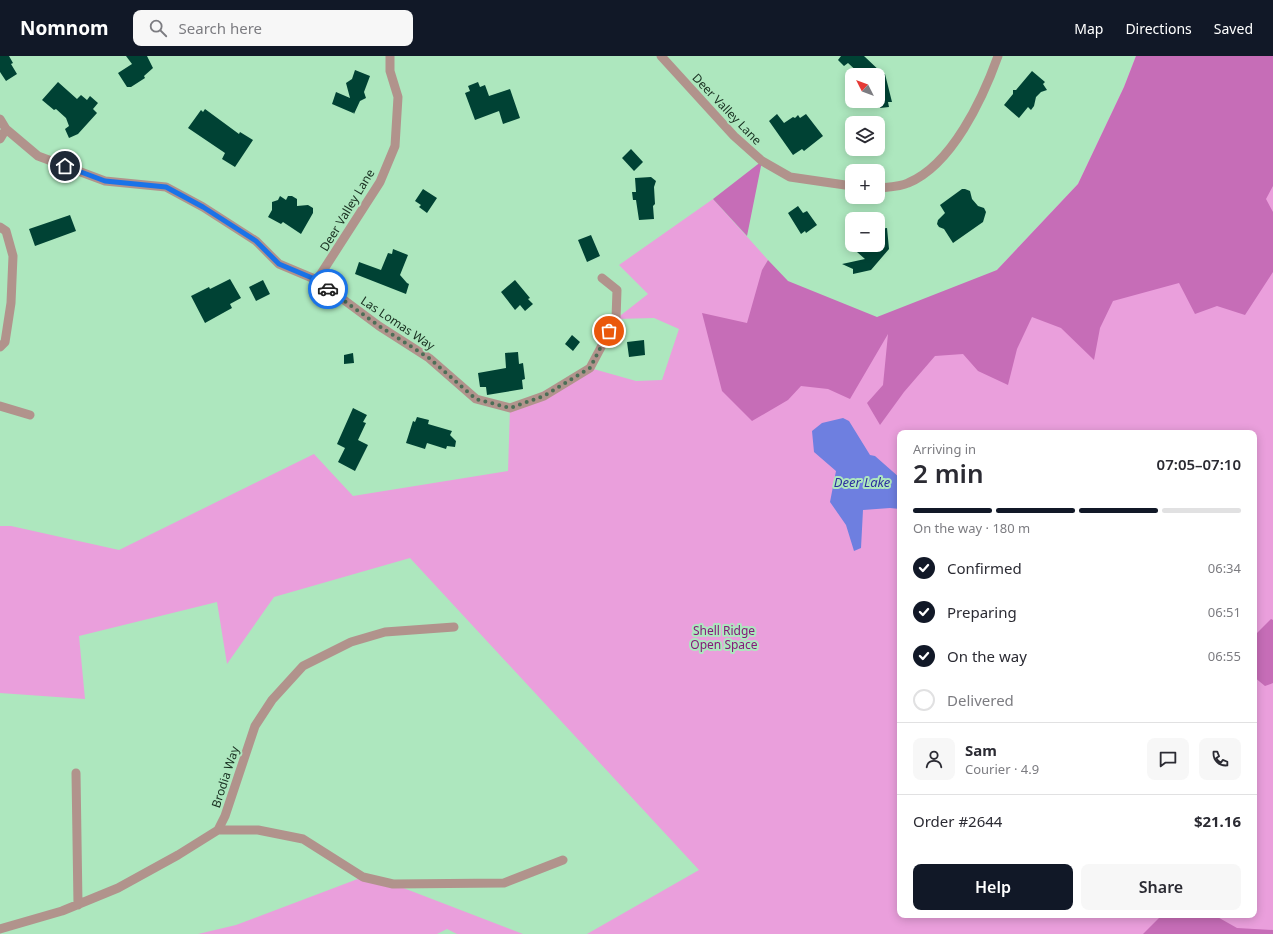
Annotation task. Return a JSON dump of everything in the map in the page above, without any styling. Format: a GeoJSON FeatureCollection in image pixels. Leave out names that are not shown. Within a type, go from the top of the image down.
{"type":"FeatureCollection","features":[{"type":"Feature","properties":{"kind":"street","name":"Deer Valley Lane"},"geometry":{"type":"LineString","coordinates":[[317,280],[380,182],[395,146],[398,97],[390,71],[390,56]]}},
{"type":"Feature","properties":{"kind":"street","name":"Deer Valley Lane"},"geometry":{"type":"LineString","coordinates":[[661,56],[734,136],[762,161],[790,177],[845,185]]}},
{"type":"Feature","properties":{"kind":"street"},"geometry":{"type":"LineString","coordinates":[[885,187],[908,184],[932,168],[954,144],[988,83],[998,56]]}},
{"type":"Feature","properties":{"kind":"street","name":"Las Lomas Way"},"geometry":{"type":"LineString","coordinates":[[0,119],[6,129],[38,156],[105,181],[166,187],[203,207],[256,241],[279,264],[317,280],[379,326],[429,358],[476,399],[510,408],[544,396],[590,368],[616,319],[617,290],[602,278]]}},
{"type":"Feature","properties":{"kind":"street"},"geometry":{"type":"LineString","coordinates":[[0,139],[6,129]]}},
{"type":"Feature","properties":{"kind":"street"},"geometry":{"type":"LineString","coordinates":[[0,226],[6,231],[13,256],[11,303],[5,342],[0,347]]}},
{"type":"Feature","properties":{"kind":"street"},"geometry":{"type":"LineString","coordinates":[[0,406],[30,415]]}},
{"type":"Feature","properties":{"kind":"street","name":"Brodia Way"},"geometry":{"type":"LineString","coordinates":[[218,830],[225,816],[254,726],[272,700],[303,666],[351,642],[385,632],[454,627]]}},
{"type":"Feature","properties":{"kind":"street"},"geometry":{"type":"LineString","coordinates":[[76,773],[78,905]]}},
{"type":"Feature","properties":{"kind":"street"},"geometry":{"type":"LineString","coordinates":[[0,929],[62,911],[118,888],[218,830],[258,830],[303,840],[363,877],[393,884],[504,883],[563,860]]}},
{"type":"Feature","properties":{"kind":"green space","name":"Shell Ridge Open Space"},"geometry":{"type":"Polygon","coordinates":[[[1136,56],[1273,56],[1273,934],[587,934],[699,870],[410,558],[274,597],[227,664],[217,602],[79,636],[85,699],[0,693],[0,526],[11,526],[119,550],[314,454],[353,496],[508,471],[510,408],[590,368],[636,381],[662,380],[679,329],[654,318],[616,319],[648,294],[619,265],[713,199],[768,260],[762,271],[845,359],[997,270],[1078,184],[1124,87],[1136,56]]]}},
{"type":"Feature","properties":{"kind":"green space"},"geometry":{"type":"Polygon","coordinates":[[[363,877],[393,884],[523,934],[457,934],[447,929],[437,934],[198,934],[236,925],[363,877]]]}},
{"type":"Feature","properties":{"kind":"shaded area"},"geometry":{"type":"Polygon","coordinates":[[[1136,56],[1273,56],[1273,186],[1266,199],[1273,212],[1273,272],[1245,315],[1217,306],[1195,314],[1179,283],[1113,301],[1100,328],[1094,360],[1061,328],[1032,317],[1017,349],[1008,385],[978,371],[963,354],[935,356],[904,392],[880,425],[867,403],[883,385],[888,334],[850,399],[828,389],[801,386],[788,400],[752,421],[722,391],[702,313],[747,323],[762,270],[768,260],[788,281],[877,317],[997,270],[1078,184],[1124,87],[1136,56]]]}},
{"type":"Feature","properties":{"kind":"shaded area"},"geometry":{"type":"Polygon","coordinates":[[[762,161],[747,236],[713,199],[762,161]]]}},
{"type":"Feature","properties":{"kind":"shaded area"},"geometry":{"type":"Polygon","coordinates":[[[1271,619],[1273,620],[1273,683],[1265,686],[1257,679],[1257,633],[1271,619]]]}},
{"type":"Feature","properties":{"kind":"shaded area"},"geometry":{"type":"Polygon","coordinates":[[[1159,918],[1219,918],[1237,928],[1273,930],[1273,934],[1143,934],[1159,918]]]}},
{"type":"Feature","properties":{"kind":"water","name":"Deer Lake"},"geometry":{"type":"Polygon","coordinates":[[[843,418],[849,421],[870,455],[875,456],[897,475],[897,509],[863,510],[861,548],[854,551],[846,525],[830,502],[836,471],[814,452],[812,431],[822,423],[843,418]]]}},
{"type":"Feature","properties":{"kind":"building"},"geometry":{"type":"Polygon","coordinates":[[[0,56],[9,56],[13,63],[11,64],[17,74],[6,81],[0,72],[0,56]]]}},
{"type":"Feature","properties":{"kind":"building"},"geometry":{"type":"Polygon","coordinates":[[[126,56],[147,56],[153,68],[144,76],[145,78],[131,87],[127,87],[118,73],[132,64],[126,56]]]}},
{"type":"Feature","properties":{"kind":"building"},"geometry":{"type":"Polygon","coordinates":[[[841,56],[864,56],[877,68],[853,68],[848,63],[844,66],[838,60],[841,56]]]}},
{"type":"Feature","properties":{"kind":"building"},"geometry":{"type":"Polygon","coordinates":[[[355,70],[370,76],[364,92],[366,98],[360,101],[354,114],[353,112],[332,104],[336,92],[350,98],[346,83],[352,79],[355,70]]]}},
{"type":"Feature","properties":{"kind":"building"},"geometry":{"type":"Polygon","coordinates":[[[1032,71],[1045,82],[1043,84],[1047,90],[1041,92],[1036,97],[1034,106],[1031,110],[1028,107],[1019,118],[1004,105],[1013,94],[1013,90],[1016,90],[1032,71]]]}},
{"type":"Feature","properties":{"kind":"building"},"geometry":{"type":"Polygon","coordinates":[[[885,74],[892,102],[888,102],[889,107],[885,107],[885,74]]]}},
{"type":"Feature","properties":{"kind":"building"},"geometry":{"type":"Polygon","coordinates":[[[58,82],[77,99],[81,95],[87,100],[90,96],[98,103],[93,109],[97,113],[78,134],[69,138],[65,129],[69,126],[66,118],[42,100],[58,82]]]}},
{"type":"Feature","properties":{"kind":"building"},"geometry":{"type":"Polygon","coordinates":[[[478,82],[480,87],[485,85],[489,96],[510,89],[520,118],[503,124],[499,111],[475,120],[465,93],[470,91],[468,86],[478,82]]]}},
{"type":"Feature","properties":{"kind":"building"},"geometry":{"type":"Polygon","coordinates":[[[205,109],[239,134],[240,132],[253,140],[235,167],[222,159],[225,153],[188,128],[201,110],[203,112],[205,109]]]}},
{"type":"Feature","properties":{"kind":"building"},"geometry":{"type":"Polygon","coordinates":[[[777,114],[784,123],[793,117],[795,118],[798,115],[800,118],[806,114],[823,136],[804,151],[802,149],[793,155],[769,121],[777,114]]]}},
{"type":"Feature","properties":{"kind":"building"},"geometry":{"type":"Polygon","coordinates":[[[631,149],[643,162],[634,171],[622,158],[631,149]]]}},
{"type":"Feature","properties":{"kind":"building"},"geometry":{"type":"Polygon","coordinates":[[[651,177],[656,181],[654,187],[655,204],[653,206],[654,219],[639,220],[636,200],[633,200],[632,192],[636,192],[635,178],[651,177]]]}},
{"type":"Feature","properties":{"kind":"building"},"geometry":{"type":"Polygon","coordinates":[[[423,189],[437,198],[427,213],[419,207],[421,205],[415,201],[423,189]]]}},
{"type":"Feature","properties":{"kind":"building"},"geometry":{"type":"Polygon","coordinates":[[[962,189],[970,191],[972,199],[978,206],[984,208],[986,212],[983,222],[953,243],[944,229],[939,227],[937,224],[938,220],[945,213],[940,205],[962,189]]]}},
{"type":"Feature","properties":{"kind":"building"},"geometry":{"type":"Polygon","coordinates":[[[280,196],[286,200],[288,196],[292,196],[297,199],[297,206],[308,205],[313,208],[313,213],[301,234],[283,222],[281,224],[268,217],[272,210],[272,202],[278,200],[280,196]]]}},
{"type":"Feature","properties":{"kind":"building"},"geometry":{"type":"Polygon","coordinates":[[[798,206],[803,213],[807,211],[817,225],[806,233],[805,231],[801,234],[788,213],[798,206]]]}},
{"type":"Feature","properties":{"kind":"building"},"geometry":{"type":"Polygon","coordinates":[[[70,215],[76,231],[35,246],[29,229],[70,215]]]}},
{"type":"Feature","properties":{"kind":"building"},"geometry":{"type":"Polygon","coordinates":[[[885,228],[887,228],[889,249],[871,270],[853,274],[853,269],[842,264],[865,259],[857,252],[885,252],[885,228]]]}},
{"type":"Feature","properties":{"kind":"building"},"geometry":{"type":"Polygon","coordinates":[[[591,235],[600,256],[587,262],[578,240],[591,235]]]}},
{"type":"Feature","properties":{"kind":"building"},"geometry":{"type":"Polygon","coordinates":[[[393,249],[408,255],[400,275],[409,284],[406,294],[355,274],[359,262],[381,270],[388,253],[392,254],[393,249]]]}},
{"type":"Feature","properties":{"kind":"building"},"geometry":{"type":"Polygon","coordinates":[[[230,279],[241,298],[230,304],[232,308],[205,323],[191,296],[230,279]]]}},
{"type":"Feature","properties":{"kind":"building"},"geometry":{"type":"Polygon","coordinates":[[[263,280],[270,294],[256,301],[249,287],[263,280]]]}},
{"type":"Feature","properties":{"kind":"building"},"geometry":{"type":"Polygon","coordinates":[[[515,280],[533,304],[525,311],[520,305],[515,310],[501,292],[515,280]]]}},
{"type":"Feature","properties":{"kind":"building"},"geometry":{"type":"Polygon","coordinates":[[[572,335],[580,342],[573,351],[565,344],[572,335]]]}},
{"type":"Feature","properties":{"kind":"building"},"geometry":{"type":"Polygon","coordinates":[[[644,340],[645,355],[629,357],[627,342],[644,340]]]}},
{"type":"Feature","properties":{"kind":"building"},"geometry":{"type":"Polygon","coordinates":[[[518,352],[519,364],[523,363],[525,379],[522,380],[523,389],[487,395],[486,387],[480,387],[478,373],[506,368],[505,353],[518,352]]]}},
{"type":"Feature","properties":{"kind":"building"},"geometry":{"type":"Polygon","coordinates":[[[353,353],[354,363],[344,364],[344,355],[353,353]]]}},
{"type":"Feature","properties":{"kind":"building"},"geometry":{"type":"Polygon","coordinates":[[[353,408],[367,415],[363,422],[366,423],[358,440],[368,445],[355,471],[338,462],[345,448],[337,444],[353,408]]]}},
{"type":"Feature","properties":{"kind":"building"},"geometry":{"type":"Polygon","coordinates":[[[417,417],[429,420],[428,424],[452,431],[450,435],[456,441],[455,447],[447,446],[446,449],[427,443],[425,449],[406,443],[413,421],[415,422],[417,417]]]}},
{"type":"Feature","properties":{"kind":"way so far"},"geometry":{"type":"LineString","coordinates":[[328,289],[379,326],[429,358],[476,399],[510,408],[544,396],[590,368],[609,331]]}},
{"type":"Feature","properties":{"kind":"route"},"geometry":{"type":"LineString","coordinates":[[65,166],[105,181],[166,187],[203,207],[256,241],[279,264],[317,280],[328,289]]}}]}
